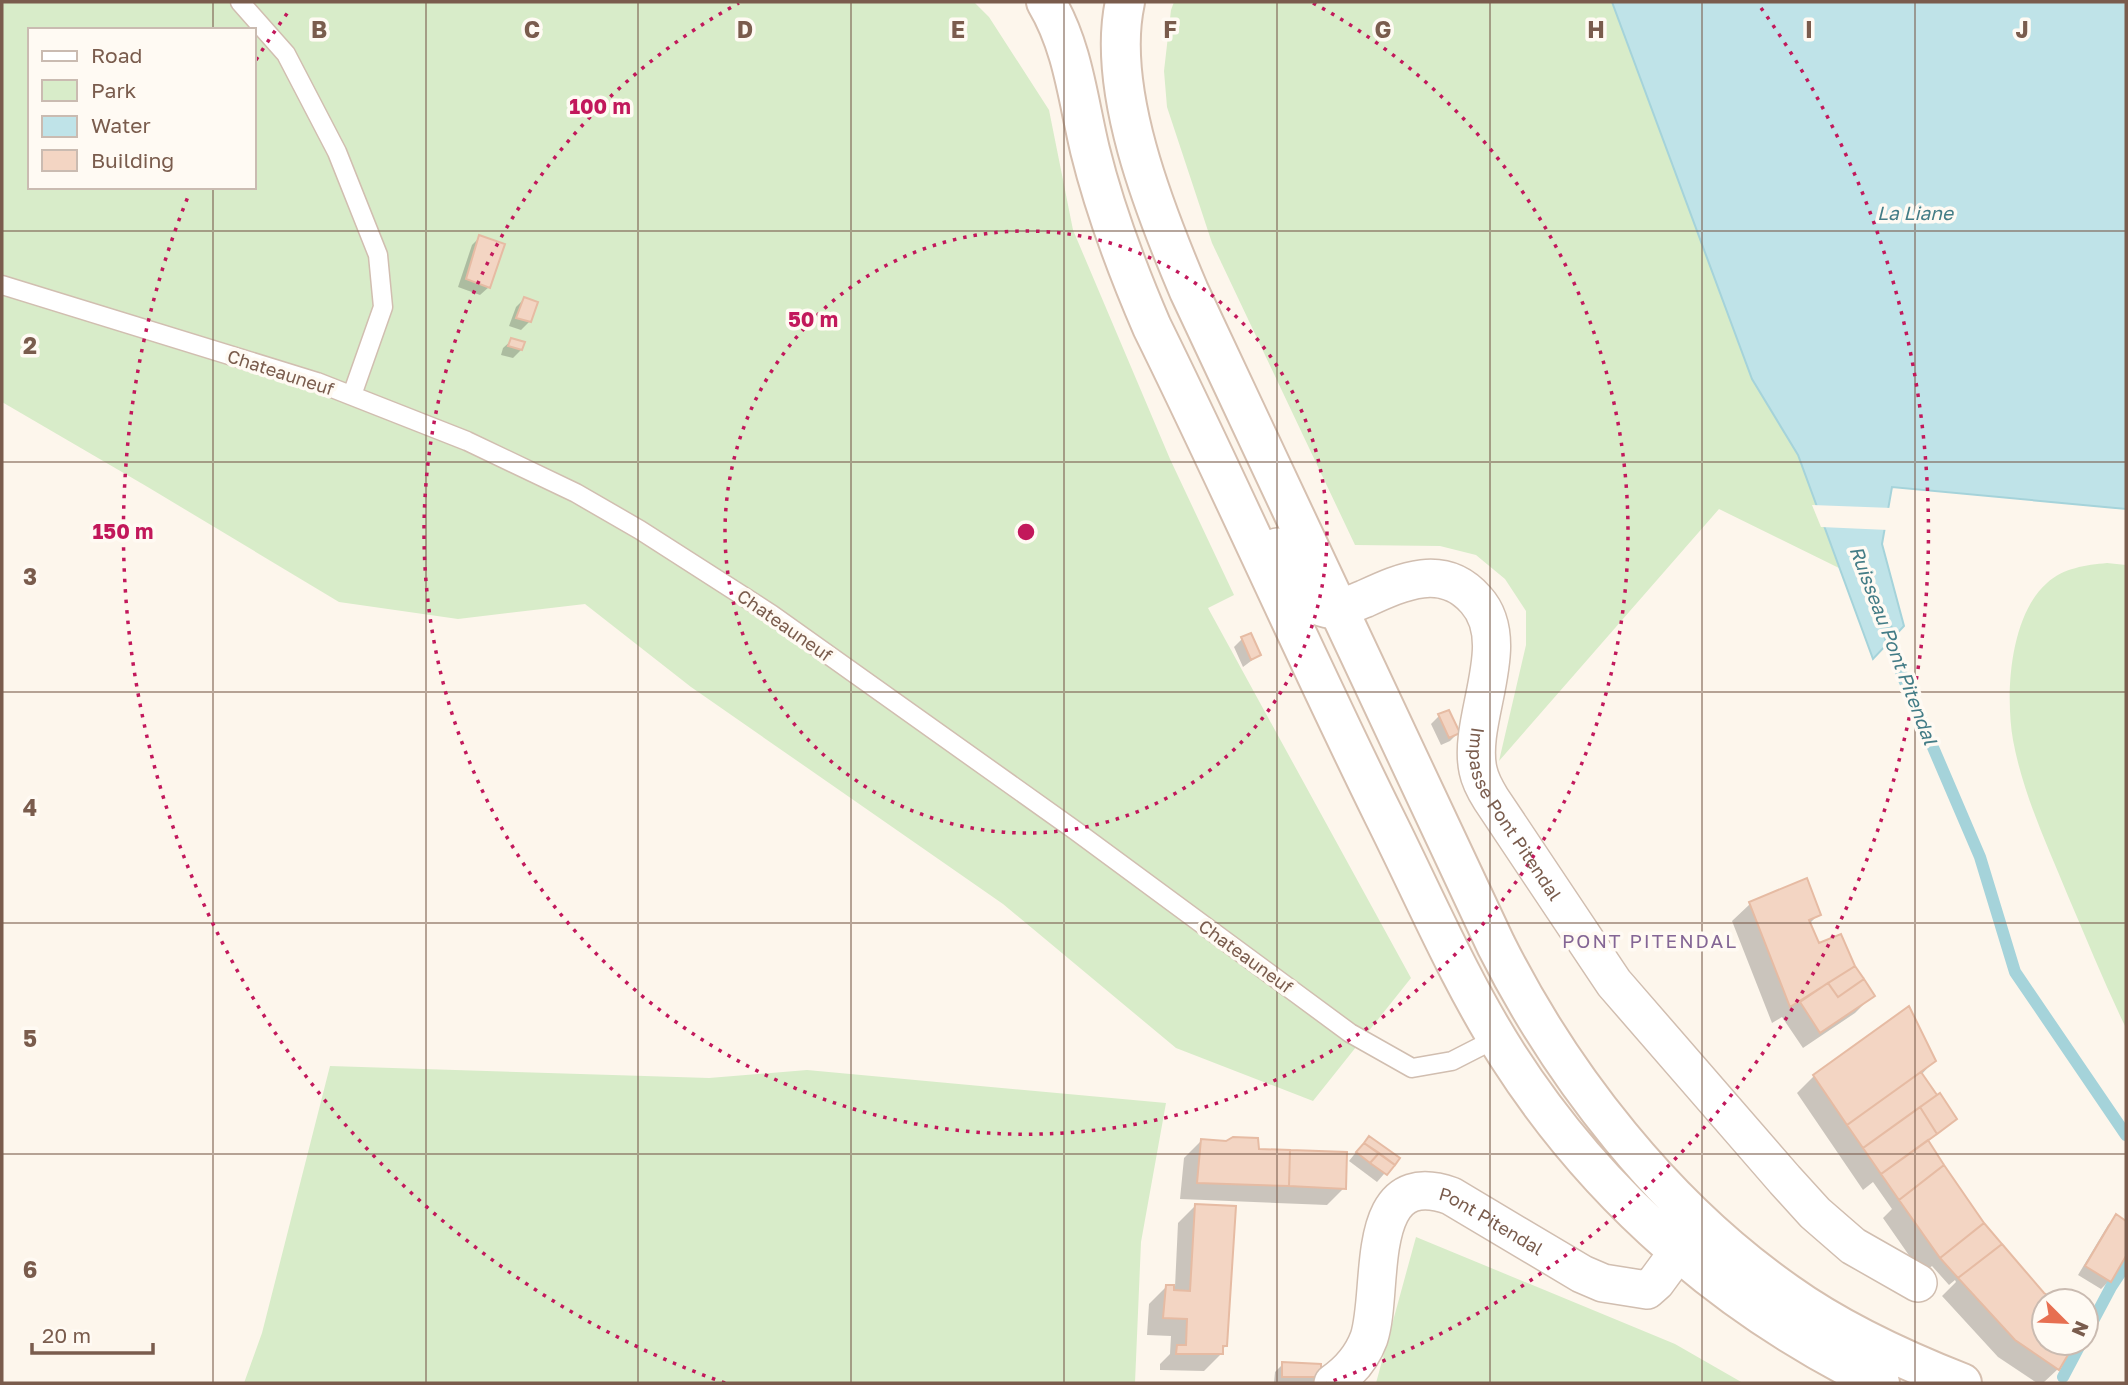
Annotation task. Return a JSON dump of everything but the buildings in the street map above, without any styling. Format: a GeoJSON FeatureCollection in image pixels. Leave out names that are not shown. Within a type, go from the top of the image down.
{"type":"FeatureCollection","features":[{"type":"Feature","properties":{"kind":"main road"},"geometry":{"type":"LineString","coordinates":[[1046,2],[1060,28],[1071,61],[1096,170],[1123,258],[1152,327],[1370,789],[1466,982],[1497,1038],[1532,1091],[1590,1164],[1678,1252],[1721,1288],[1761,1316],[1801,1341],[1880,1383]]}},
{"type":"Feature","properties":{"kind":"main road"},"geometry":{"type":"LineString","coordinates":[[1125,2],[1120,38],[1126,94],[1133,127],[1164,230],[1193,300],[1505,964],[1554,1046],[1599,1109],[1645,1164],[1700,1220],[1773,1283],[1842,1327],[1915,1364],[1962,1383]]}},
{"type":"Feature","properties":{"kind":"street"},"geometry":{"type":"LineString","coordinates":[[1201,429],[1249,486],[1296,588],[1317,605],[1339,609]]}},
{"type":"Feature","properties":{"kind":"street","name":"Impasse Pont Pitendal"},"geometry":{"type":"LineString","coordinates":[[1339,609],[1403,582],[1421,578],[1453,583],[1478,601],[1488,619],[1492,650],[1480,726],[1478,770],[1491,799],[1614,983],[1785,1180],[1815,1213],[1853,1246],[1918,1283]]}},
{"type":"Feature","properties":{"kind":"street","name":"Pont Pitendal"},"geometry":{"type":"LineString","coordinates":[[1333,1383],[1353,1367],[1365,1347],[1374,1314],[1386,1218],[1396,1201],[1413,1193],[1431,1191],[1451,1196],[1581,1274],[1615,1286],[1647,1290],[1657,1282],[1678,1252]]}},
{"type":"Feature","properties":{"kind":"lane"},"geometry":{"type":"LineString","coordinates":[[240,2],[286,54],[337,152],[378,255],[383,307],[352,395]]}},
{"type":"Feature","properties":{"kind":"lane","name":"Chateauneuf"},"geometry":{"type":"LineString","coordinates":[[2,285],[317,382],[467,441],[538,474],[622,519],[771,614],[1076,831],[1350,1032],[1412,1068],[1452,1061],[1497,1038]]}},
{"type":"Feature","properties":{"kind":"green space"},"geometry":{"type":"Polygon","coordinates":[[[2,2],[974,2],[989,17],[1049,110],[1073,230],[1170,459],[1234,595],[1208,608],[1411,978],[1313,1101],[1176,1048],[1003,904],[691,687],[585,604],[458,619],[339,602],[2,402],[2,2]]]}},
{"type":"Feature","properties":{"kind":"green space"},"geometry":{"type":"Polygon","coordinates":[[[1174,2],[1612,2],[1752,379],[1798,455],[1839,568],[1719,509],[1499,761],[1526,645],[1526,611],[1505,579],[1476,555],[1440,546],[1355,545],[1212,243],[1167,107],[1164,71],[1174,2]]]}},
{"type":"Feature","properties":{"kind":"green space"},"geometry":{"type":"Polygon","coordinates":[[[2107,563],[2126,565],[2126,1028],[2029,800],[2013,740],[2010,701],[2010,679],[2018,635],[2035,597],[2047,583],[2060,574],[2083,566],[2107,563]]]}},
{"type":"Feature","properties":{"kind":"green space"},"geometry":{"type":"Polygon","coordinates":[[[330,1066],[709,1078],[807,1070],[1166,1103],[1141,1242],[1135,1383],[244,1383],[262,1333],[330,1066]]]}},
{"type":"Feature","properties":{"kind":"green space"},"geometry":{"type":"Polygon","coordinates":[[[1416,1237],[1675,1344],[1743,1383],[1376,1383],[1416,1237]]]}},
{"type":"Feature","properties":{"kind":"water","name":"La Liane"},"geometry":{"type":"Polygon","coordinates":[[[1612,2],[2126,2],[2126,509],[1892,487],[1882,544],[1904,626],[1873,659],[1798,455],[1752,379],[1612,2]]]}},
{"type":"Feature","properties":{"kind":"pier"},"geometry":{"type":"Polygon","coordinates":[[[1812,505],[1892,508],[1888,530],[1821,527],[1812,505]]]}},
{"type":"Feature","properties":{"kind":"waterway","name":"Ruisseau Pont Pitendal"},"geometry":{"type":"LineString","coordinates":[[1885,623],[1902,675],[1980,857],[2015,972],[2126,1135]]}},
{"type":"Feature","properties":{"kind":"waterway","name":"Ruisseau Pont Pitendal"},"geometry":{"type":"LineString","coordinates":[[2100,1308],[2126,1264]]}},
{"type":"Feature","properties":{"kind":"waterway","name":"Ruisseau Pont Pitendal"},"geometry":{"type":"LineString","coordinates":[[2063,1377],[2074,1357]]}},
{"type":"Feature","properties":{"kind":"district","name":"PONT PITENDAL"},"geometry":{"type":"Point","coordinates":[1650,940]}}]}
